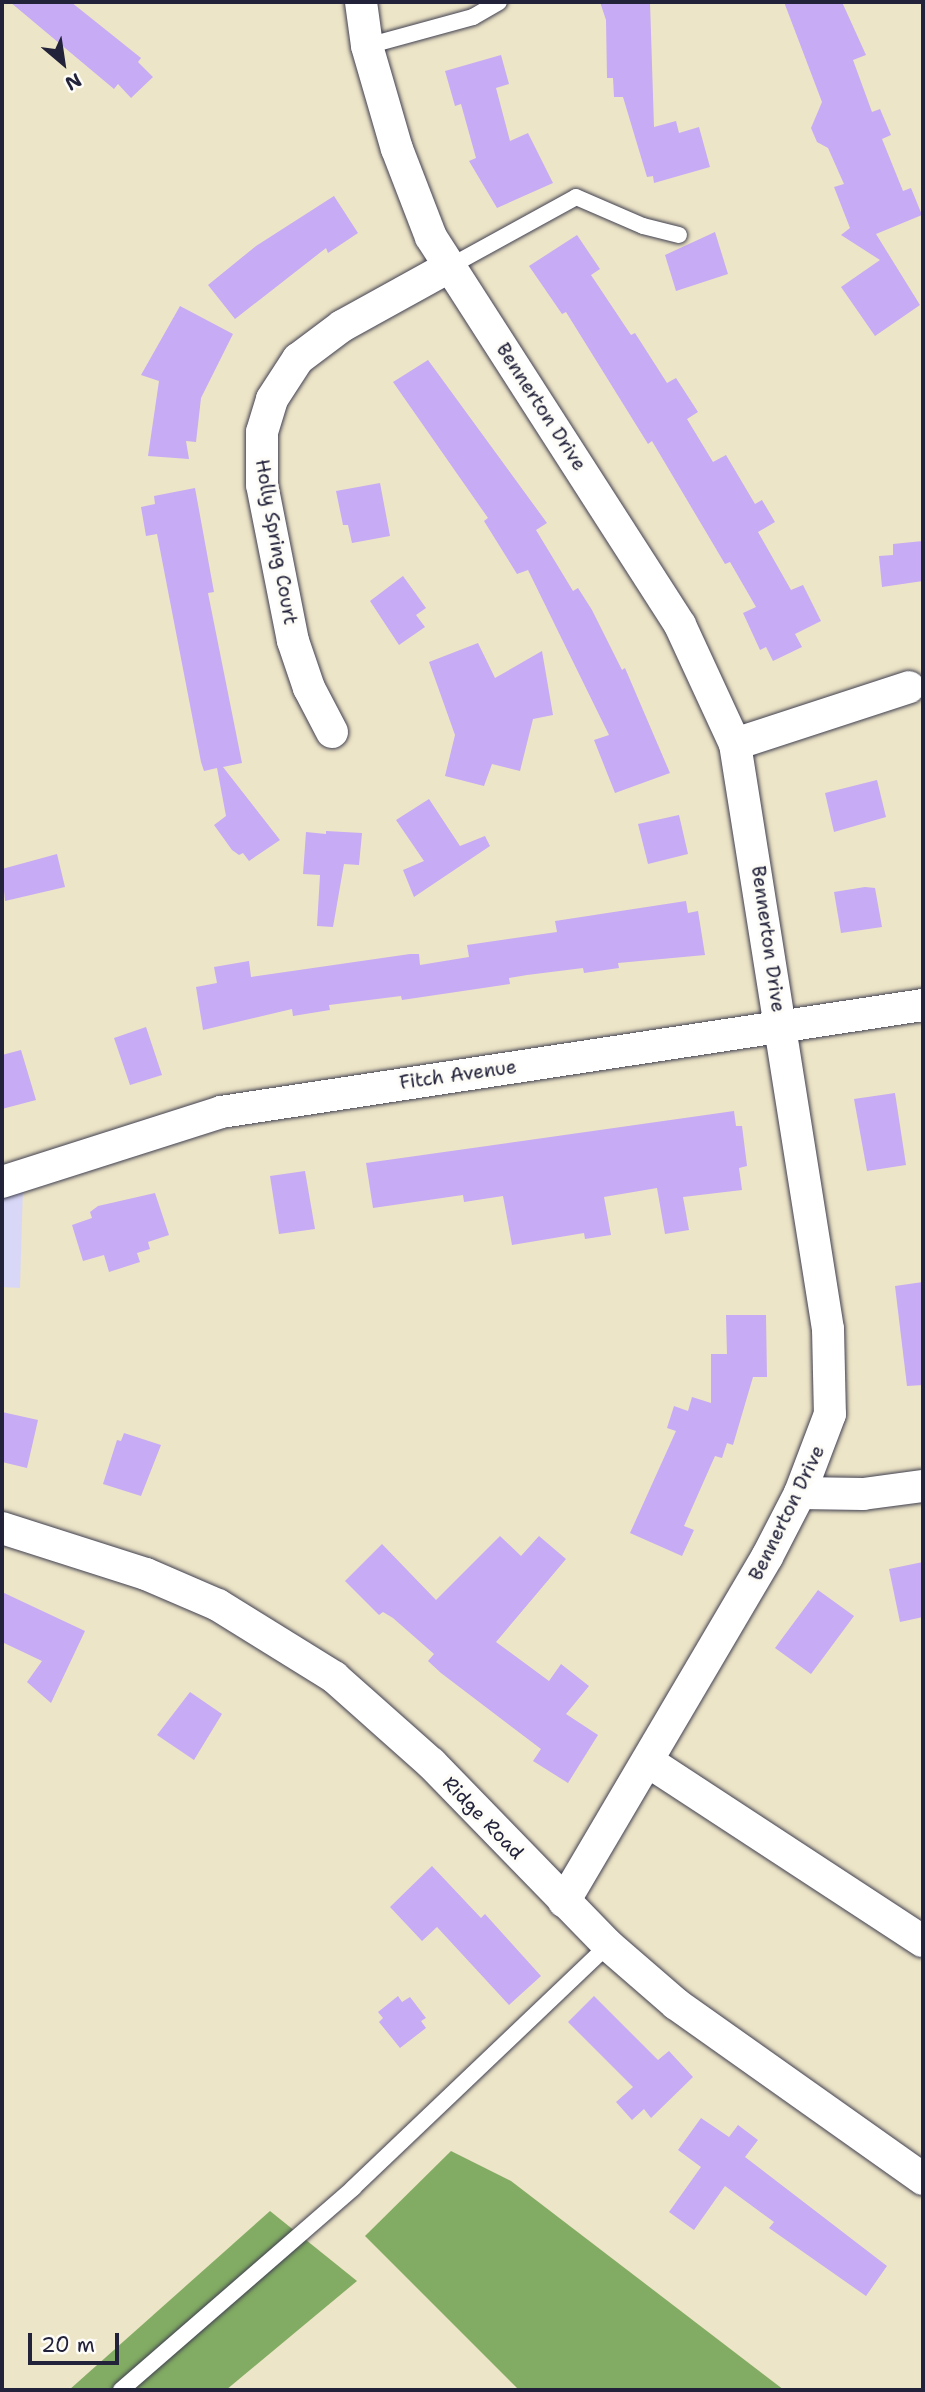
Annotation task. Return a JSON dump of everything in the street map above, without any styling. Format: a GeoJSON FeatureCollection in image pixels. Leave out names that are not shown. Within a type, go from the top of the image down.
{"type":"FeatureCollection","features":[{"type":"Feature","properties":{"kind":"street","name":"Bennerton Drive"},"geometry":{"type":"LineString","coordinates":[[361,2],[367,46],[414,198],[447,268],[680,625],[735,744],[828,1329],[831,1381],[824,1434],[800,1493],[649,1762],[564,1902]]}},
{"type":"Feature","properties":{"kind":"street","name":"Holly Spring Court"},"geometry":{"type":"LineString","coordinates":[[332,732],[309,688],[293,641],[262,485],[262,432],[272,399],[298,359],[342,326],[447,268]]}},
{"type":"Feature","properties":{"kind":"street"},"geometry":{"type":"LineString","coordinates":[[735,744],[909,687]]}},
{"type":"Feature","properties":{"kind":"street","name":"Fitch Avenue"},"geometry":{"type":"LineString","coordinates":[[2,1182],[221,1112],[923,1005]]}},
{"type":"Feature","properties":{"kind":"street"},"geometry":{"type":"LineString","coordinates":[[800,1493],[863,1494],[923,1486]]}},
{"type":"Feature","properties":{"kind":"street","name":"Ridge Road"},"geometry":{"type":"LineString","coordinates":[[2,1528],[146,1574],[271,1634],[373,1710],[608,1945],[676,2004],[923,2179]]}},
{"type":"Feature","properties":{"kind":"street"},"geometry":{"type":"LineString","coordinates":[[649,1762],[923,1941]]}},
{"type":"Feature","properties":{"kind":"lane"},"geometry":{"type":"LineString","coordinates":[[367,46],[473,17],[499,2]]}},
{"type":"Feature","properties":{"kind":"lane"},"geometry":{"type":"LineString","coordinates":[[447,268],[576,197],[643,226],[679,235]]}},
{"type":"Feature","properties":{"kind":"lane"},"geometry":{"type":"LineString","coordinates":[[121,2390],[353,2188],[608,1945]]}},
{"type":"Feature","properties":{"kind":"shaded area"},"geometry":{"type":"Polygon","coordinates":[[[23,1188],[20,1288],[2,1287],[2,1195],[23,1188]]]}},
{"type":"Feature","properties":{"kind":"green space"},"geometry":{"type":"Polygon","coordinates":[[[451,2151],[511,2181],[784,2390],[519,2390],[365,2236],[451,2151]]]}},
{"type":"Feature","properties":{"kind":"green space"},"geometry":{"type":"Polygon","coordinates":[[[270,2211],[357,2281],[226,2390],[69,2390],[270,2211]]]}},
{"type":"Feature","properties":{"kind":"building"},"geometry":{"type":"Polygon","coordinates":[[[10,2],[71,2],[141,58],[138,62],[153,77],[131,98],[118,84],[114,89],[10,2]]]}},
{"type":"Feature","properties":{"kind":"building"},"geometry":{"type":"Polygon","coordinates":[[[600,2],[650,2],[654,127],[676,121],[679,133],[699,127],[710,167],[654,183],[653,176],[647,177],[623,97],[614,97],[613,78],[607,78],[606,20],[600,2]]]}},
{"type":"Feature","properties":{"kind":"building"},"geometry":{"type":"Polygon","coordinates":[[[784,2],[842,2],[866,55],[853,60],[872,112],[880,109],[891,135],[882,139],[903,191],[911,188],[922,215],[876,234],[920,305],[875,336],[841,287],[880,260],[841,235],[850,228],[834,187],[844,184],[828,148],[817,142],[811,128],[822,102],[784,2]]]}},
{"type":"Feature","properties":{"kind":"building"},"geometry":{"type":"Polygon","coordinates":[[[501,55],[509,84],[496,88],[510,141],[528,133],[553,183],[497,208],[469,161],[476,158],[461,104],[455,106],[445,71],[501,55]]]}},
{"type":"Feature","properties":{"kind":"building"},"geometry":{"type":"Polygon","coordinates":[[[334,196],[358,233],[328,253],[326,248],[235,319],[208,285],[256,246],[334,196]]]}},
{"type":"Feature","properties":{"kind":"building"},"geometry":{"type":"Polygon","coordinates":[[[715,232],[728,274],[676,291],[665,255],[715,232]]]}},
{"type":"Feature","properties":{"kind":"building"},"geometry":{"type":"Polygon","coordinates":[[[577,235],[600,269],[591,275],[631,335],[635,333],[667,383],[676,378],[698,412],[687,419],[713,462],[726,455],[755,504],[762,500],[775,522],[758,532],[791,590],[803,585],[821,621],[795,634],[802,647],[773,661],[766,647],[760,650],[743,613],[756,607],[730,562],[725,564],[652,441],[648,444],[566,312],[562,314],[529,266],[577,235]]]}},
{"type":"Feature","properties":{"kind":"building"},"geometry":{"type":"Polygon","coordinates":[[[180,306],[233,334],[201,398],[196,442],[186,441],[189,459],[148,456],[159,381],[141,375],[180,306]]]}},
{"type":"Feature","properties":{"kind":"building"},"geometry":{"type":"Polygon","coordinates":[[[428,360],[547,523],[536,530],[573,591],[578,588],[622,670],[625,668],[670,773],[615,793],[594,740],[609,735],[528,570],[517,574],[484,521],[488,518],[393,382],[428,360]]]}},
{"type":"Feature","properties":{"kind":"building"},"geometry":{"type":"Polygon","coordinates":[[[380,483],[390,536],[352,543],[348,525],[343,525],[336,491],[380,483]]]}},
{"type":"Feature","properties":{"kind":"building"},"geometry":{"type":"Polygon","coordinates":[[[195,488],[214,592],[208,593],[242,763],[223,767],[280,840],[249,861],[243,853],[239,855],[232,850],[214,825],[226,816],[217,768],[204,771],[201,762],[157,534],[146,536],[141,507],[155,504],[154,496],[195,488]]]}},
{"type":"Feature","properties":{"kind":"building"},"geometry":{"type":"Polygon","coordinates":[[[923,541],[923,581],[882,587],[879,556],[893,555],[893,544],[923,541]]]}},
{"type":"Feature","properties":{"kind":"building"},"geometry":{"type":"Polygon","coordinates":[[[403,576],[426,608],[416,615],[425,627],[399,645],[370,601],[403,576]]]}},
{"type":"Feature","properties":{"kind":"building"},"geometry":{"type":"Polygon","coordinates":[[[478,643],[495,678],[542,651],[553,715],[533,719],[520,771],[492,764],[484,786],[445,776],[455,735],[429,662],[478,643]]]}},
{"type":"Feature","properties":{"kind":"building"},"geometry":{"type":"Polygon","coordinates":[[[877,780],[886,817],[834,832],[825,793],[877,780]]]}},
{"type":"Feature","properties":{"kind":"building"},"geometry":{"type":"Polygon","coordinates":[[[429,799],[460,846],[485,836],[490,846],[414,897],[403,870],[424,861],[396,820],[429,799]]]}},
{"type":"Feature","properties":{"kind":"building"},"geometry":{"type":"Polygon","coordinates":[[[679,815],[688,854],[648,864],[638,824],[679,815]]]}},
{"type":"Feature","properties":{"kind":"building"},"geometry":{"type":"Polygon","coordinates":[[[326,831],[362,833],[359,865],[344,864],[333,927],[317,926],[320,875],[303,874],[306,832],[326,834],[326,831]]]}},
{"type":"Feature","properties":{"kind":"building"},"geometry":{"type":"Polygon","coordinates":[[[57,854],[65,887],[5,901],[2,869],[57,854]]]}},
{"type":"Feature","properties":{"kind":"building"},"geometry":{"type":"Polygon","coordinates":[[[875,888],[882,927],[841,933],[834,892],[875,888]]]}},
{"type":"Feature","properties":{"kind":"building"},"geometry":{"type":"Polygon","coordinates":[[[686,901],[688,913],[698,911],[705,955],[618,963],[619,968],[584,973],[583,968],[527,975],[509,978],[510,984],[402,1000],[401,996],[329,1005],[330,1010],[293,1016],[292,1009],[203,1030],[196,987],[217,983],[214,967],[249,961],[251,977],[410,954],[419,954],[420,965],[469,957],[467,945],[557,932],[555,921],[686,901]]]}},
{"type":"Feature","properties":{"kind":"building"},"geometry":{"type":"Polygon","coordinates":[[[146,1027],[162,1075],[130,1085],[114,1038],[146,1027]]]}},
{"type":"Feature","properties":{"kind":"building"},"geometry":{"type":"Polygon","coordinates":[[[21,1050],[36,1100],[2,1109],[2,1055],[21,1050]]]}},
{"type":"Feature","properties":{"kind":"building"},"geometry":{"type":"Polygon","coordinates":[[[895,1093],[906,1165],[867,1171],[854,1099],[895,1093]]]}},
{"type":"Feature","properties":{"kind":"building"},"geometry":{"type":"Polygon","coordinates":[[[734,1111],[736,1126],[742,1126],[747,1166],[739,1168],[742,1190],[683,1197],[689,1230],[665,1234],[657,1188],[604,1197],[611,1235],[585,1239],[584,1233],[512,1245],[503,1196],[464,1202],[463,1195],[373,1208],[366,1163],[734,1111]]]}},
{"type":"Feature","properties":{"kind":"building"},"geometry":{"type":"Polygon","coordinates":[[[305,1171],[315,1229],[279,1234],[270,1176],[305,1171]]]}},
{"type":"Feature","properties":{"kind":"building"},"geometry":{"type":"Polygon","coordinates":[[[155,1193],[169,1235],[148,1242],[150,1249],[137,1253],[140,1262],[109,1272],[104,1255],[83,1261],[72,1225],[92,1218],[90,1212],[98,1206],[155,1193]]]}},
{"type":"Feature","properties":{"kind":"building"},"geometry":{"type":"Polygon","coordinates":[[[923,1282],[923,1385],[907,1386],[895,1286],[923,1282]]]}},
{"type":"Feature","properties":{"kind":"building"},"geometry":{"type":"Polygon","coordinates":[[[726,1315],[766,1315],[767,1377],[753,1377],[733,1445],[727,1443],[722,1458],[715,1456],[684,1526],[694,1530],[682,1556],[630,1533],[676,1431],[667,1428],[674,1406],[688,1411],[692,1397],[711,1403],[711,1354],[727,1354],[726,1315]]]}},
{"type":"Feature","properties":{"kind":"building"},"geometry":{"type":"Polygon","coordinates":[[[2,1412],[38,1420],[27,1468],[2,1462],[2,1412]]]}},
{"type":"Feature","properties":{"kind":"building"},"geometry":{"type":"Polygon","coordinates":[[[124,1433],[161,1445],[141,1496],[103,1484],[117,1440],[121,1441],[124,1433]]]}},
{"type":"Feature","properties":{"kind":"building"},"geometry":{"type":"Polygon","coordinates":[[[500,1536],[521,1556],[539,1536],[566,1559],[496,1642],[549,1681],[561,1664],[589,1686],[566,1714],[598,1735],[568,1783],[533,1761],[541,1749],[441,1673],[428,1661],[434,1654],[393,1618],[383,1612],[379,1615],[345,1581],[382,1544],[436,1600],[500,1536]]]}},
{"type":"Feature","properties":{"kind":"building"},"geometry":{"type":"Polygon","coordinates":[[[923,1562],[923,1617],[900,1622],[889,1569],[923,1562]]]}},
{"type":"Feature","properties":{"kind":"building"},"geometry":{"type":"Polygon","coordinates":[[[818,1590],[854,1616],[811,1674],[775,1648],[818,1590]]]}},
{"type":"Feature","properties":{"kind":"building"},"geometry":{"type":"Polygon","coordinates":[[[2,1592],[85,1631],[51,1703],[27,1682],[42,1661],[2,1642],[2,1592]]]}},
{"type":"Feature","properties":{"kind":"building"},"geometry":{"type":"Polygon","coordinates":[[[190,1692],[222,1714],[194,1760],[157,1735],[190,1692]]]}},
{"type":"Feature","properties":{"kind":"building"},"geometry":{"type":"Polygon","coordinates":[[[432,1866],[481,1918],[485,1914],[541,1976],[509,2005],[437,1927],[422,1941],[390,1907],[432,1866]]]}},
{"type":"Feature","properties":{"kind":"building"},"geometry":{"type":"Polygon","coordinates":[[[398,1996],[402,2002],[410,1997],[426,2018],[421,2021],[426,2028],[400,2048],[379,2022],[383,2018],[378,2012],[398,1996]]]}},
{"type":"Feature","properties":{"kind":"building"},"geometry":{"type":"Polygon","coordinates":[[[594,1996],[658,2060],[669,2051],[693,2077],[651,2118],[644,2109],[632,2120],[616,2102],[633,2087],[568,2022],[594,1996]]]}},
{"type":"Feature","properties":{"kind":"building"},"geometry":{"type":"Polygon","coordinates":[[[701,2118],[729,2137],[738,2125],[758,2140],[745,2157],[887,2266],[866,2296],[769,2228],[774,2222],[725,2186],[694,2230],[669,2212],[701,2167],[678,2150],[701,2118]]]}}]}
